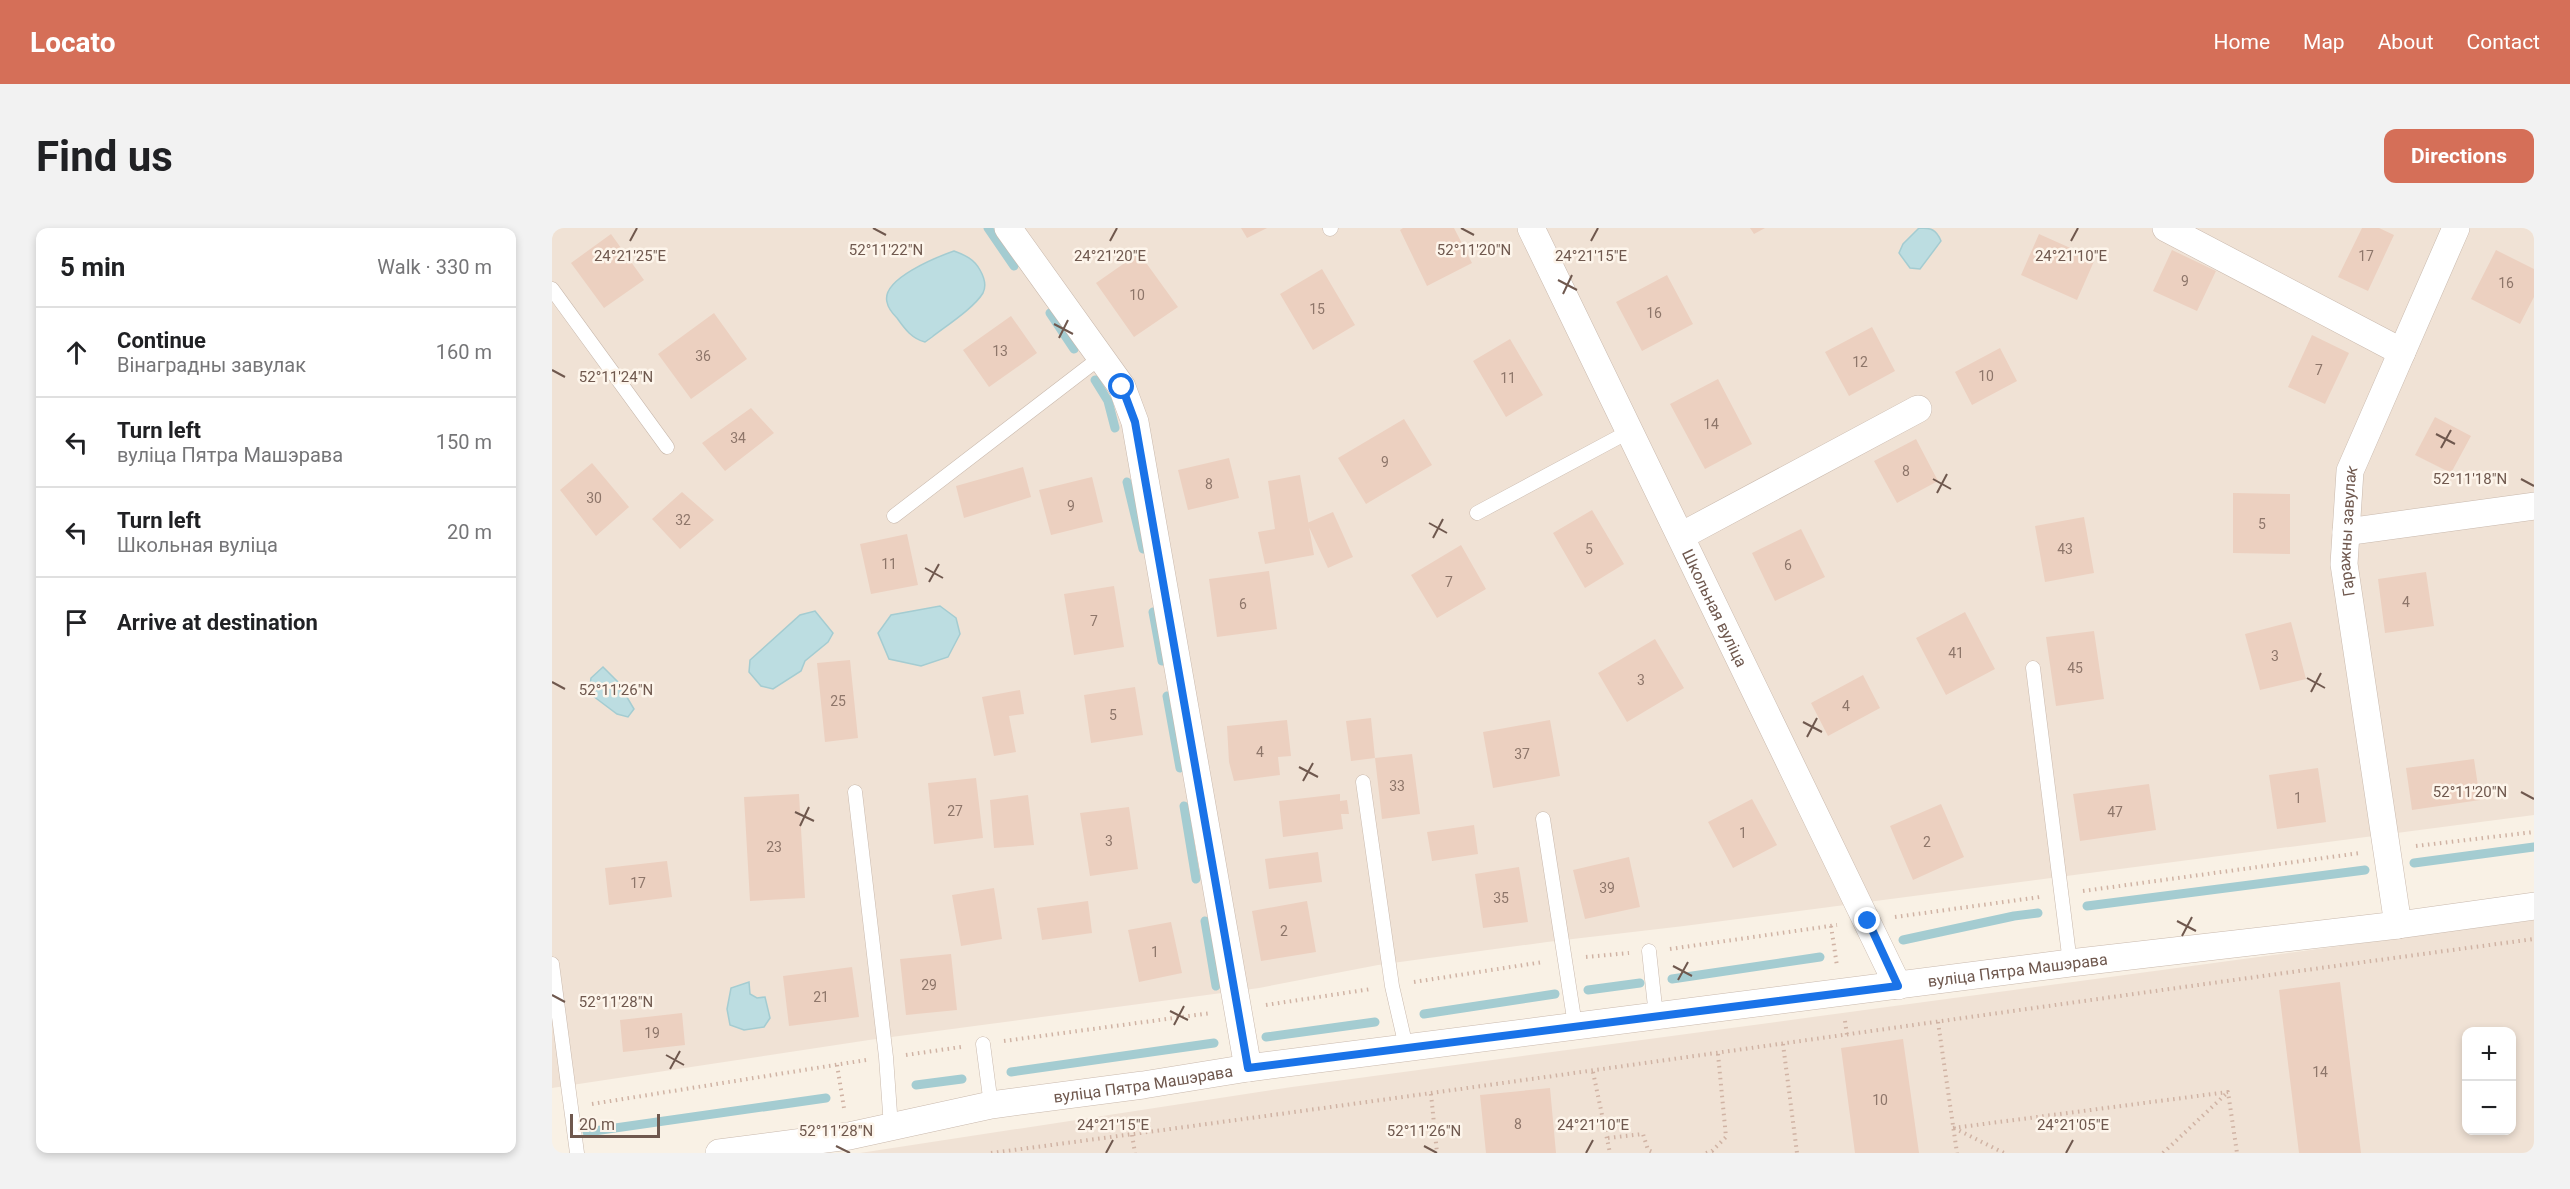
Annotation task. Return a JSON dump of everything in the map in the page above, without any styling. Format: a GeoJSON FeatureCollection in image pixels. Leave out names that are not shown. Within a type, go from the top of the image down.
{"type":"FeatureCollection","features":[{"type":"Feature","properties":{"kind":"street"},"geometry":{"type":"LineString","coordinates":[[1008,228],[1122,387],[1135,422],[1248,1068]]}},
{"type":"Feature","properties":{"kind":"street"},"geometry":{"type":"LineString","coordinates":[[2166,228],[2402,352]]}},
{"type":"Feature","properties":{"kind":"street","name":"Гаражны завулак"},"geometry":{"type":"LineString","coordinates":[[2398,925],[2344,564],[2350,471],[2456,228]]}},
{"type":"Feature","properties":{"kind":"street","name":"Школьная вуліца"},"geometry":{"type":"LineString","coordinates":[[1536,230],[1630,431],[1898,986]]}},
{"type":"Feature","properties":{"kind":"street"},"geometry":{"type":"LineString","coordinates":[[1681,536],[1918,408]]}},
{"type":"Feature","properties":{"kind":"street"},"geometry":{"type":"LineString","coordinates":[[2346,532],[2534,506]]}},
{"type":"Feature","properties":{"kind":"street","name":"вуліца Пятра Машэрава"},"geometry":{"type":"LineString","coordinates":[[719,1153],[891,1127],[991,1105],[1143,1085],[1248,1068],[2070,963],[2398,925],[2534,906]]}},
{"type":"Feature","properties":{"kind":"lane"},"geometry":{"type":"LineString","coordinates":[[552,289],[667,447]]}},
{"type":"Feature","properties":{"kind":"lane"},"geometry":{"type":"LineString","coordinates":[[894,516],[1101,357]]}},
{"type":"Feature","properties":{"kind":"lane"},"geometry":{"type":"LineString","coordinates":[[1477,513],[1630,431]]}},
{"type":"Feature","properties":{"kind":"lane"},"geometry":{"type":"LineString","coordinates":[[2033,668],[2070,963]]}},
{"type":"Feature","properties":{"kind":"lane"},"geometry":{"type":"LineString","coordinates":[[1363,782],[1392,986],[1406,1047]]}},
{"type":"Feature","properties":{"kind":"lane"},"geometry":{"type":"LineString","coordinates":[[855,792],[886,1057],[891,1127]]}},
{"type":"Feature","properties":{"kind":"lane"},"geometry":{"type":"LineString","coordinates":[[1543,819],[1575,1025]]}},
{"type":"Feature","properties":{"kind":"lane"},"geometry":{"type":"LineString","coordinates":[[1649,951],[1656,1016]]}},
{"type":"Feature","properties":{"kind":"lane"},"geometry":{"type":"LineString","coordinates":[[552,964],[577,1153]]}},
{"type":"Feature","properties":{"kind":"lane"},"geometry":{"type":"LineString","coordinates":[[983,1044],[991,1105]]}},
{"type":"Feature","properties":{"kind":"path"},"geometry":{"type":"LineString","coordinates":[[991,1153],[1593,1072],[2320,967],[2534,939]]}},
{"type":"Feature","properties":{"kind":"path"},"geometry":{"type":"LineString","coordinates":[[1938,1022],[1957,1153]]}},
{"type":"Feature","properties":{"kind":"path"},"geometry":{"type":"LineString","coordinates":[[1783,1044],[1797,1153]]}},
{"type":"Feature","properties":{"kind":"path"},"geometry":{"type":"LineString","coordinates":[[1706,1153],[1712,1151],[1726,1137],[1718,1054]]}},
{"type":"Feature","properties":{"kind":"path"},"geometry":{"type":"LineString","coordinates":[[1593,1072],[1610,1153]]}},
{"type":"Feature","properties":{"kind":"path"},"geometry":{"type":"LineString","coordinates":[[1953,1128],[2228,1092]]}},
{"type":"Feature","properties":{"kind":"path"},"geometry":{"type":"LineString","coordinates":[[2163,1153],[2228,1092]]}},
{"type":"Feature","properties":{"kind":"path"},"geometry":{"type":"LineString","coordinates":[[2228,1092],[2237,1153]]}},
{"type":"Feature","properties":{"kind":"path"},"geometry":{"type":"LineString","coordinates":[[1431,1094],[1437,1153]]}},
{"type":"Feature","properties":{"kind":"path"},"geometry":{"type":"LineString","coordinates":[[1953,1128],[2004,1153]]}},
{"type":"Feature","properties":{"kind":"path"},"geometry":{"type":"LineString","coordinates":[[1608,1138],[1643,1134],[1648,1150],[1655,1153]]}},
{"type":"Feature","properties":{"kind":"path"},"geometry":{"type":"LineString","coordinates":[[1132,1135],[1135,1153]]}},
{"type":"Feature","properties":{"kind":"shaded area"},"geometry":{"type":"Polygon","coordinates":[[[552,228],[2534,228],[2534,815],[1378,965],[1259,988],[869,1040],[552,1088],[552,228]]]}},
{"type":"Feature","properties":{"kind":"shaded area"},"geometry":{"type":"Polygon","coordinates":[[[2534,920],[2534,1153],[860,1153],[1292,1087],[2534,920]]]}},
{"type":"Feature","properties":{"kind":"water"},"geometry":{"type":"Polygon","coordinates":[[[1919,228],[1933,230],[1941,241],[1920,269],[1910,268],[1899,253],[1903,244],[1919,228]]]}},
{"type":"Feature","properties":{"kind":"water"},"geometry":{"type":"Polygon","coordinates":[[[954,251],[969,258],[978,266],[984,278],[984,290],[967,311],[925,342],[909,333],[892,313],[887,302],[887,293],[901,277],[912,270],[954,251]]]}},
{"type":"Feature","properties":{"kind":"water"},"geometry":{"type":"Polygon","coordinates":[[[940,606],[956,618],[960,634],[948,657],[921,666],[889,659],[878,633],[891,615],[940,606]]]}},
{"type":"Feature","properties":{"kind":"water"},"geometry":{"type":"Polygon","coordinates":[[[815,611],[833,633],[828,642],[805,661],[801,671],[773,689],[761,686],[749,672],[750,660],[800,615],[815,611]]]}},
{"type":"Feature","properties":{"kind":"water"},"geometry":{"type":"Polygon","coordinates":[[[603,667],[618,682],[634,709],[628,717],[617,714],[589,693],[591,678],[603,667]]]}},
{"type":"Feature","properties":{"kind":"water"},"geometry":{"type":"Polygon","coordinates":[[[749,982],[750,994],[757,998],[765,997],[770,1018],[764,1027],[744,1030],[730,1025],[727,1009],[731,988],[749,982]]]}},
{"type":"Feature","properties":{"kind":"building"},"geometry":{"type":"Polygon","coordinates":[[[1241,228],[1267,228],[1247,238],[1241,228]]]}},
{"type":"Feature","properties":{"kind":"building"},"geometry":{"type":"Polygon","coordinates":[[[1403,228],[1454,228],[1472,263],[1427,286],[1400,230],[1403,228]]]}},
{"type":"Feature","properties":{"kind":"building"},"geometry":{"type":"Polygon","coordinates":[[[1750,228],[1765,228],[1754,234],[1750,228]]]}},
{"type":"Feature","properties":{"kind":"building"},"geometry":{"type":"Polygon","coordinates":[[[2362,228],[2379,228],[2394,235],[2368,291],[2338,277],[2362,228]]]}},
{"type":"Feature","properties":{"kind":"building"},"geometry":{"type":"Polygon","coordinates":[[[611,234],[644,280],[604,308],[571,263],[611,234]]]}},
{"type":"Feature","properties":{"kind":"building"},"geometry":{"type":"Polygon","coordinates":[[[2039,234],[2095,259],[2077,300],[2021,275],[2039,234]]]}},
{"type":"Feature","properties":{"kind":"building"},"geometry":{"type":"Polygon","coordinates":[[[2172,250],[2216,271],[2197,311],[2153,291],[2172,250]]]}},
{"type":"Feature","properties":{"kind":"building"},"geometry":{"type":"Polygon","coordinates":[[[2496,250],[2534,269],[2534,297],[2520,324],[2471,299],[2496,250]]]}},
{"type":"Feature","properties":{"kind":"building"},"geometry":{"type":"Polygon","coordinates":[[[1139,253],[1178,307],[1134,337],[1096,283],[1139,253]]]}},
{"type":"Feature","properties":{"kind":"building"},"geometry":{"type":"Polygon","coordinates":[[[1322,269],[1355,325],[1313,350],[1280,294],[1322,269]]]}},
{"type":"Feature","properties":{"kind":"building"},"geometry":{"type":"Polygon","coordinates":[[[1667,275],[1693,324],[1642,351],[1616,302],[1667,275]]]}},
{"type":"Feature","properties":{"kind":"building"},"geometry":{"type":"Polygon","coordinates":[[[714,313],[747,359],[691,399],[658,354],[714,313]]]}},
{"type":"Feature","properties":{"kind":"building"},"geometry":{"type":"Polygon","coordinates":[[[1011,316],[1037,353],[989,387],[963,350],[1011,316]]]}},
{"type":"Feature","properties":{"kind":"building"},"geometry":{"type":"Polygon","coordinates":[[[1872,327],[1895,371],[1849,396],[1825,352],[1872,327]]]}},
{"type":"Feature","properties":{"kind":"building"},"geometry":{"type":"Polygon","coordinates":[[[2312,335],[2349,353],[2325,404],[2288,387],[2312,335]]]}},
{"type":"Feature","properties":{"kind":"building"},"geometry":{"type":"Polygon","coordinates":[[[1510,339],[1543,395],[1506,417],[1473,361],[1510,339]]]}},
{"type":"Feature","properties":{"kind":"building"},"geometry":{"type":"Polygon","coordinates":[[[2000,348],[2017,381],[1972,405],[1955,372],[2000,348]]]}},
{"type":"Feature","properties":{"kind":"building"},"geometry":{"type":"Polygon","coordinates":[[[1718,379],[1752,444],[1705,469],[1670,404],[1718,379]]]}},
{"type":"Feature","properties":{"kind":"building"},"geometry":{"type":"Polygon","coordinates":[[[751,408],[774,433],[725,471],[702,443],[751,408]]]}},
{"type":"Feature","properties":{"kind":"building"},"geometry":{"type":"Polygon","coordinates":[[[2435,417],[2471,436],[2451,473],[2415,455],[2435,417]]]}},
{"type":"Feature","properties":{"kind":"building"},"geometry":{"type":"Polygon","coordinates":[[[1404,419],[1432,465],[1366,504],[1338,458],[1404,419]]]}},
{"type":"Feature","properties":{"kind":"building"},"geometry":{"type":"Polygon","coordinates":[[[1916,439],[1938,481],[1897,503],[1874,461],[1916,439]]]}},
{"type":"Feature","properties":{"kind":"building"},"geometry":{"type":"Polygon","coordinates":[[[1229,458],[1239,498],[1188,510],[1178,470],[1229,458]]]}},
{"type":"Feature","properties":{"kind":"building"},"geometry":{"type":"Polygon","coordinates":[[[592,463],[629,507],[596,536],[560,490],[592,463]]]}},
{"type":"Feature","properties":{"kind":"building"},"geometry":{"type":"Polygon","coordinates":[[[1023,467],[1031,497],[964,518],[956,486],[1023,467]]]}},
{"type":"Feature","properties":{"kind":"building"},"geometry":{"type":"Polygon","coordinates":[[[1300,475],[1314,555],[1265,564],[1258,532],[1275,529],[1268,481],[1300,475]]]}},
{"type":"Feature","properties":{"kind":"building"},"geometry":{"type":"Polygon","coordinates":[[[1092,477],[1103,522],[1051,535],[1039,490],[1092,477]]]}},
{"type":"Feature","properties":{"kind":"building"},"geometry":{"type":"Polygon","coordinates":[[[682,492],[714,520],[680,549],[652,519],[682,492]]]}},
{"type":"Feature","properties":{"kind":"building"},"geometry":{"type":"Polygon","coordinates":[[[2233,493],[2290,494],[2290,554],[2233,553],[2233,493]]]}},
{"type":"Feature","properties":{"kind":"building"},"geometry":{"type":"Polygon","coordinates":[[[1592,510],[1624,564],[1585,588],[1553,533],[1592,510]]]}},
{"type":"Feature","properties":{"kind":"building"},"geometry":{"type":"Polygon","coordinates":[[[1333,512],[1353,557],[1328,568],[1307,523],[1333,512]]]}},
{"type":"Feature","properties":{"kind":"building"},"geometry":{"type":"Polygon","coordinates":[[[2084,517],[2094,573],[2045,582],[2035,526],[2084,517]]]}},
{"type":"Feature","properties":{"kind":"building"},"geometry":{"type":"Polygon","coordinates":[[[1801,529],[1825,577],[1775,601],[1752,553],[1801,529]]]}},
{"type":"Feature","properties":{"kind":"building"},"geometry":{"type":"Polygon","coordinates":[[[907,534],[918,585],[871,594],[860,544],[907,534]]]}},
{"type":"Feature","properties":{"kind":"building"},"geometry":{"type":"Polygon","coordinates":[[[1461,545],[1486,589],[1437,618],[1411,575],[1461,545]]]}},
{"type":"Feature","properties":{"kind":"building"},"geometry":{"type":"Polygon","coordinates":[[[1269,571],[1277,629],[1217,637],[1209,579],[1269,571]]]}},
{"type":"Feature","properties":{"kind":"building"},"geometry":{"type":"Polygon","coordinates":[[[2426,572],[2434,626],[2385,633],[2378,579],[2426,572]]]}},
{"type":"Feature","properties":{"kind":"building"},"geometry":{"type":"Polygon","coordinates":[[[1114,586],[1124,647],[1074,655],[1064,594],[1114,586]]]}},
{"type":"Feature","properties":{"kind":"building"},"geometry":{"type":"Polygon","coordinates":[[[1965,612],[1995,669],[1946,695],[1916,638],[1965,612]]]}},
{"type":"Feature","properties":{"kind":"building"},"geometry":{"type":"Polygon","coordinates":[[[2291,622],[2306,679],[2260,690],[2245,634],[2291,622]]]}},
{"type":"Feature","properties":{"kind":"building"},"geometry":{"type":"Polygon","coordinates":[[[2094,631],[2104,699],[2056,706],[2046,637],[2094,631]]]}},
{"type":"Feature","properties":{"kind":"building"},"geometry":{"type":"Polygon","coordinates":[[[1655,639],[1684,688],[1627,722],[1598,673],[1655,639]]]}},
{"type":"Feature","properties":{"kind":"building"},"geometry":{"type":"Polygon","coordinates":[[[850,660],[858,738],[825,742],[817,663],[850,660]]]}},
{"type":"Feature","properties":{"kind":"building"},"geometry":{"type":"Polygon","coordinates":[[[1863,675],[1880,708],[1828,736],[1811,703],[1863,675]]]}},
{"type":"Feature","properties":{"kind":"building"},"geometry":{"type":"Polygon","coordinates":[[[1135,687],[1143,735],[1091,743],[1084,695],[1135,687]]]}},
{"type":"Feature","properties":{"kind":"building"},"geometry":{"type":"Polygon","coordinates":[[[1020,690],[1024,714],[1009,716],[1016,752],[994,756],[982,697],[1020,690]]]}},
{"type":"Feature","properties":{"kind":"building"},"geometry":{"type":"Polygon","coordinates":[[[1371,718],[1375,758],[1351,761],[1346,721],[1371,718]]]}},
{"type":"Feature","properties":{"kind":"building"},"geometry":{"type":"Polygon","coordinates":[[[1287,720],[1291,756],[1278,757],[1280,775],[1234,781],[1229,762],[1227,726],[1287,720]]]}},
{"type":"Feature","properties":{"kind":"building"},"geometry":{"type":"Polygon","coordinates":[[[1550,720],[1560,776],[1493,788],[1483,732],[1550,720]]]}},
{"type":"Feature","properties":{"kind":"building"},"geometry":{"type":"Polygon","coordinates":[[[1412,754],[1420,814],[1382,819],[1375,758],[1412,754]]]}},
{"type":"Feature","properties":{"kind":"building"},"geometry":{"type":"Polygon","coordinates":[[[2474,759],[2480,800],[2412,810],[2406,768],[2474,759]]]}},
{"type":"Feature","properties":{"kind":"building"},"geometry":{"type":"Polygon","coordinates":[[[2318,768],[2326,822],[2277,829],[2269,775],[2318,768]]]}},
{"type":"Feature","properties":{"kind":"building"},"geometry":{"type":"Polygon","coordinates":[[[976,778],[983,838],[934,844],[928,783],[976,778]]]}},
{"type":"Feature","properties":{"kind":"building"},"geometry":{"type":"Polygon","coordinates":[[[2149,784],[2156,830],[2080,841],[2073,794],[2149,784]]]}},
{"type":"Feature","properties":{"kind":"building"},"geometry":{"type":"Polygon","coordinates":[[[799,794],[805,898],[750,901],[744,797],[799,794]]]}},
{"type":"Feature","properties":{"kind":"building"},"geometry":{"type":"Polygon","coordinates":[[[1340,794],[1340,801],[1347,800],[1349,814],[1341,814],[1343,829],[1283,837],[1279,801],[1340,794]]]}},
{"type":"Feature","properties":{"kind":"building"},"geometry":{"type":"Polygon","coordinates":[[[1028,795],[1034,845],[994,848],[990,800],[1028,795]]]}},
{"type":"Feature","properties":{"kind":"building"},"geometry":{"type":"Polygon","coordinates":[[[1752,799],[1777,845],[1733,868],[1708,822],[1752,799]]]}},
{"type":"Feature","properties":{"kind":"building"},"geometry":{"type":"Polygon","coordinates":[[[1941,804],[1964,857],[1913,880],[1890,826],[1941,804]]]}},
{"type":"Feature","properties":{"kind":"building"},"geometry":{"type":"Polygon","coordinates":[[[1129,807],[1138,869],[1090,876],[1080,813],[1129,807]]]}},
{"type":"Feature","properties":{"kind":"building"},"geometry":{"type":"Polygon","coordinates":[[[1474,825],[1478,854],[1432,861],[1427,832],[1474,825]]]}},
{"type":"Feature","properties":{"kind":"building"},"geometry":{"type":"Polygon","coordinates":[[[1318,852],[1322,882],[1269,889],[1265,859],[1318,852]]]}},
{"type":"Feature","properties":{"kind":"building"},"geometry":{"type":"Polygon","coordinates":[[[1629,857],[1640,907],[1585,919],[1573,870],[1629,857]]]}},
{"type":"Feature","properties":{"kind":"building"},"geometry":{"type":"Polygon","coordinates":[[[667,861],[672,897],[609,905],[605,868],[667,861]]]}},
{"type":"Feature","properties":{"kind":"building"},"geometry":{"type":"Polygon","coordinates":[[[1519,867],[1528,922],[1483,928],[1475,874],[1519,867]]]}},
{"type":"Feature","properties":{"kind":"building"},"geometry":{"type":"Polygon","coordinates":[[[994,888],[1002,939],[961,946],[952,895],[994,888]]]}},
{"type":"Feature","properties":{"kind":"building"},"geometry":{"type":"Polygon","coordinates":[[[1088,901],[1092,933],[1042,940],[1037,908],[1088,901]]]}},
{"type":"Feature","properties":{"kind":"building"},"geometry":{"type":"Polygon","coordinates":[[[1307,901],[1316,952],[1261,961],[1252,911],[1307,901]]]}},
{"type":"Feature","properties":{"kind":"building"},"geometry":{"type":"Polygon","coordinates":[[[1171,922],[1182,973],[1139,982],[1128,930],[1171,922]]]}},
{"type":"Feature","properties":{"kind":"building"},"geometry":{"type":"Polygon","coordinates":[[[951,954],[957,1010],[906,1015],[900,959],[951,954]]]}},
{"type":"Feature","properties":{"kind":"building"},"geometry":{"type":"Polygon","coordinates":[[[852,967],[859,1017],[789,1026],[783,976],[852,967]]]}},
{"type":"Feature","properties":{"kind":"building"},"geometry":{"type":"Polygon","coordinates":[[[2340,982],[2361,1153],[2299,1153],[2279,990],[2340,982]]]}},
{"type":"Feature","properties":{"kind":"building"},"geometry":{"type":"Polygon","coordinates":[[[682,1013],[685,1045],[623,1052],[620,1020],[682,1013]]]}},
{"type":"Feature","properties":{"kind":"building"},"geometry":{"type":"Polygon","coordinates":[[[1903,1039],[1919,1153],[1855,1153],[1841,1048],[1903,1039]]]}},
{"type":"Feature","properties":{"kind":"building"},"geometry":{"type":"Polygon","coordinates":[[[1550,1088],[1556,1153],[1486,1153],[1480,1095],[1550,1088]]]}},
{"type":"Feature","properties":{"kind":"waterway"},"geometry":{"type":"LineString","coordinates":[[988,228],[1014,266]]}},
{"type":"Feature","properties":{"kind":"waterway"},"geometry":{"type":"LineString","coordinates":[[1050,313],[1074,349]]}},
{"type":"Feature","properties":{"kind":"waterway"},"geometry":{"type":"LineString","coordinates":[[1095,380],[1108,401],[1115,428]]}},
{"type":"Feature","properties":{"kind":"waterway"},"geometry":{"type":"LineString","coordinates":[[1127,482],[1143,549]]}},
{"type":"Feature","properties":{"kind":"waterway"},"geometry":{"type":"LineString","coordinates":[[1153,612],[1162,661]]}},
{"type":"Feature","properties":{"kind":"waterway"},"geometry":{"type":"LineString","coordinates":[[1167,696],[1180,768]]}},
{"type":"Feature","properties":{"kind":"waterway"},"geometry":{"type":"LineString","coordinates":[[1184,806],[1196,879]]}},
{"type":"Feature","properties":{"kind":"waterway"},"geometry":{"type":"LineString","coordinates":[[2414,863],[2534,847]]}},
{"type":"Feature","properties":{"kind":"waterway"},"geometry":{"type":"LineString","coordinates":[[2087,906],[2365,870]]}},
{"type":"Feature","properties":{"kind":"waterway"},"geometry":{"type":"LineString","coordinates":[[1903,940],[2038,913]]}},
{"type":"Feature","properties":{"kind":"waterway"},"geometry":{"type":"LineString","coordinates":[[1205,921],[1216,986]]}},
{"type":"Feature","properties":{"kind":"waterway"},"geometry":{"type":"LineString","coordinates":[[1672,979],[1820,957]]}},
{"type":"Feature","properties":{"kind":"waterway"},"geometry":{"type":"LineString","coordinates":[[1588,990],[1640,983]]}},
{"type":"Feature","properties":{"kind":"waterway"},"geometry":{"type":"LineString","coordinates":[[1424,1014],[1555,994]]}},
{"type":"Feature","properties":{"kind":"waterway"},"geometry":{"type":"LineString","coordinates":[[1266,1037],[1375,1022]]}},
{"type":"Feature","properties":{"kind":"waterway"},"geometry":{"type":"LineString","coordinates":[[1011,1072],[1214,1043]]}},
{"type":"Feature","properties":{"kind":"waterway"},"geometry":{"type":"LineString","coordinates":[[916,1085],[962,1079]]}},
{"type":"Feature","properties":{"kind":"waterway"},"geometry":{"type":"LineString","coordinates":[[587,1132],[826,1098]]}},
{"type":"Feature","properties":{"kind":"route"},"geometry":{"type":"LineString","coordinates":[[1122,387],[1135,422],[1236,1010],[1248,1068],[1898,986],[1868,921]]}}]}
